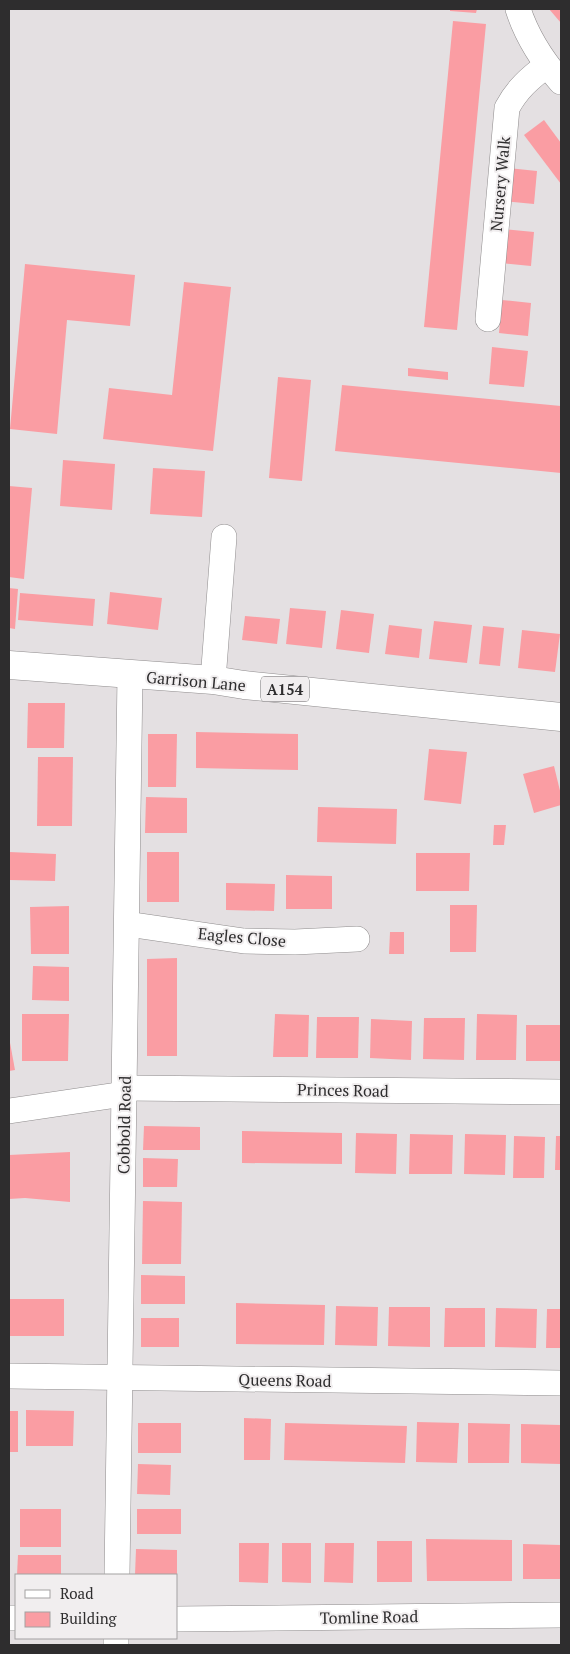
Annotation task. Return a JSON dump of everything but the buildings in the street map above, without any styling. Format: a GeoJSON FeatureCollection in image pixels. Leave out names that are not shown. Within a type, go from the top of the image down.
{"type":"FeatureCollection","features":[{"type":"Feature","properties":{"kind":"main road","name":"Garrison Lane"},"geometry":{"type":"LineString","coordinates":[[9,665],[213,680],[244,685],[561,717]]}},
{"type":"Feature","properties":{"kind":"street"},"geometry":{"type":"LineString","coordinates":[[518,9],[532,43],[554,74]]}},
{"type":"Feature","properties":{"kind":"street","name":"Nursery Walk"},"geometry":{"type":"LineString","coordinates":[[488,319],[508,108],[514,95],[524,83],[554,74]]}},
{"type":"Feature","properties":{"kind":"street"},"geometry":{"type":"LineString","coordinates":[[213,680],[224,537]]}},
{"type":"Feature","properties":{"kind":"street","name":"Cobbold Road"},"geometry":{"type":"LineString","coordinates":[[117,1574],[130,675]]}},
{"type":"Feature","properties":{"kind":"street","name":"Eagles Close"},"geometry":{"type":"LineString","coordinates":[[127,924],[244,941],[295,942],[357,939]]}},
{"type":"Feature","properties":{"kind":"street","name":"Princes Road"},"geometry":{"type":"LineString","coordinates":[[9,1111],[124,1091],[561,1092]]}},
{"type":"Feature","properties":{"kind":"street","name":"Queens Road"},"geometry":{"type":"LineString","coordinates":[[9,1376],[120,1379],[561,1383]]}},
{"type":"Feature","properties":{"kind":"street","name":"Tomline Road"},"geometry":{"type":"LineString","coordinates":[[178,1619],[561,1614]]}}]}
